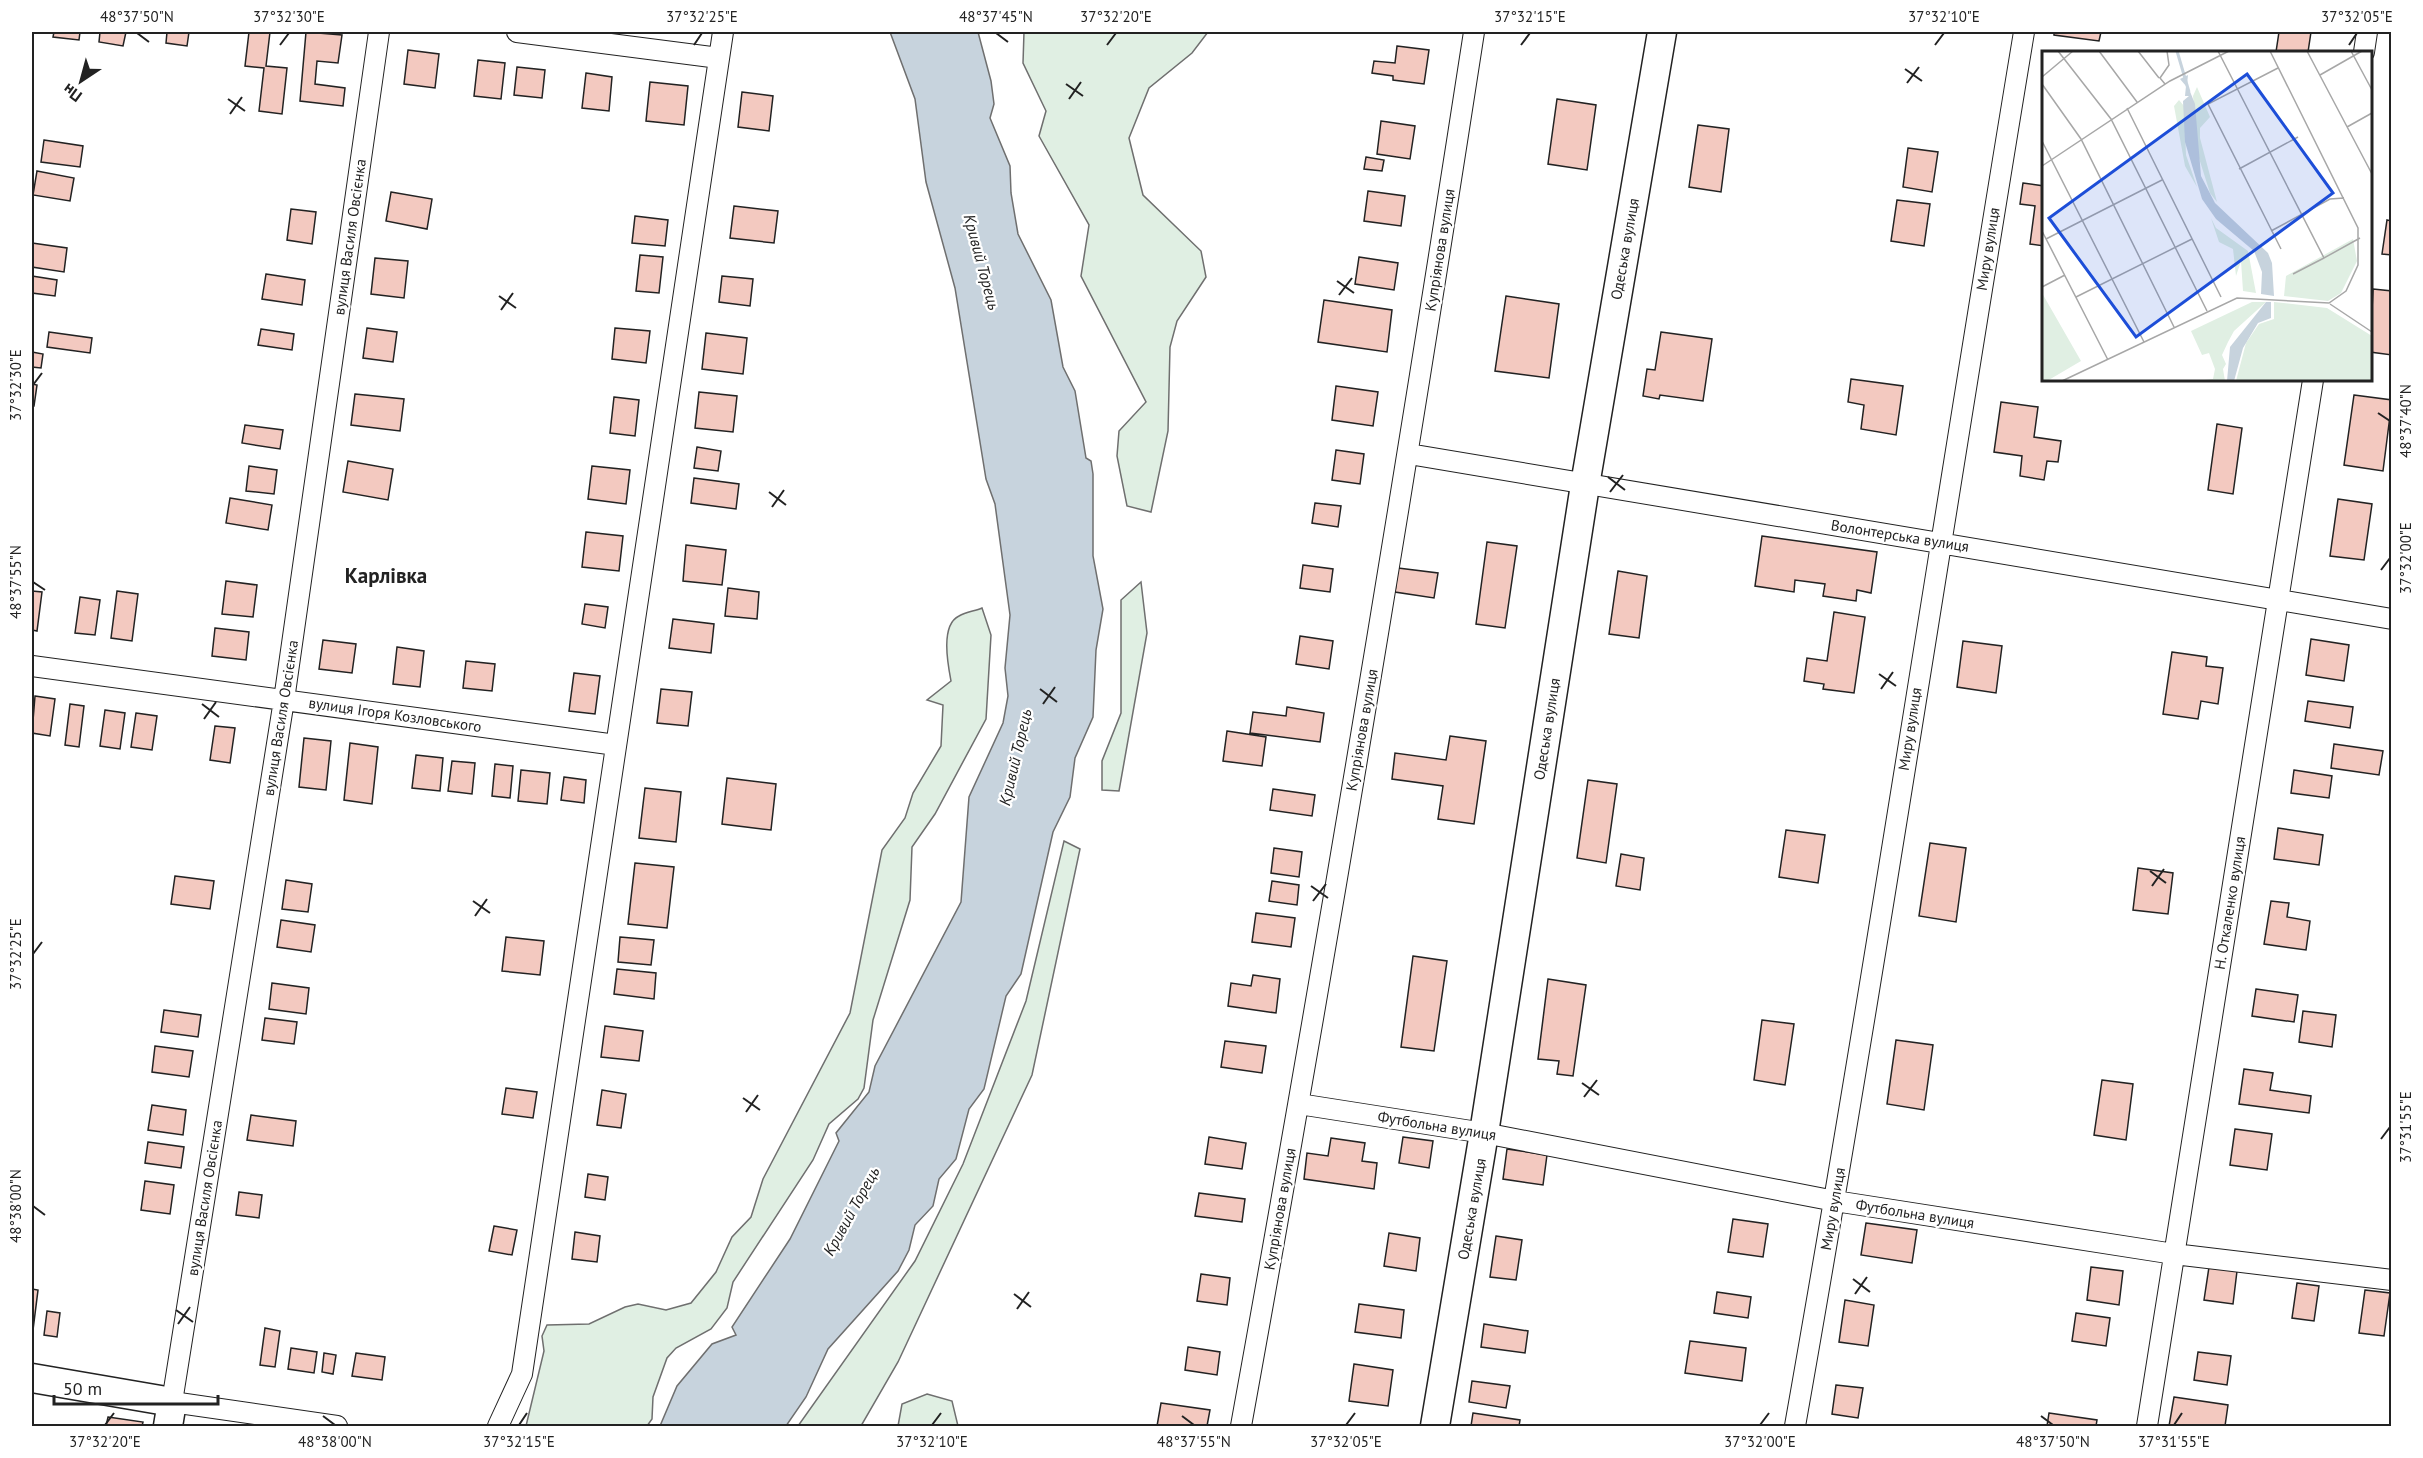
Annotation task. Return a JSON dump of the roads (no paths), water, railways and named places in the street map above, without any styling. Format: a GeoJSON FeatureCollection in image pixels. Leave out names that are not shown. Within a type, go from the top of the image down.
{"type":"FeatureCollection","features":[{"type":"Feature","properties":{"kind":"street","name":"вулиця Василя Овсієнка"},"geometry":{"type":"LineString","coordinates":[[170,1414],[284,700],[379,32]]}},
{"type":"Feature","properties":{"kind":"street"},"geometry":{"type":"LineString","coordinates":[[517,32],[719,58]]}},
{"type":"Feature","properties":{"kind":"street"},"geometry":{"type":"LineString","coordinates":[[498,1426],[522,1374],[723,32]]}},
{"type":"Feature","properties":{"kind":"street","name":"Купріянова вулиця"},"geometry":{"type":"LineString","coordinates":[[1241,1426],[1299,1104],[1409,454],[1474,32]]}},
{"type":"Feature","properties":{"kind":"street","name":"Одеська вулиця"},"geometry":{"type":"LineString","coordinates":[[1435,1426],[1484,1133],[1586,485],[1662,32]]}},
{"type":"Feature","properties":{"kind":"street","name":"Миру вулиця"},"geometry":{"type":"LineString","coordinates":[[1796,1426],[1835,1202],[2024,32]]}},
{"type":"Feature","properties":{"kind":"street"},"geometry":{"type":"LineString","coordinates":[[2364,51],[2367,32]]}},
{"type":"Feature","properties":{"kind":"street","name":"Н. Откаленко вулиця"},"geometry":{"type":"LineString","coordinates":[[2146,1426],[2313,381]]}},
{"type":"Feature","properties":{"kind":"street","name":"Волонтерська вулиця"},"geometry":{"type":"LineString","coordinates":[[1409,454],[2391,619]]}},
{"type":"Feature","properties":{"kind":"street","name":"вулиця Ігоря Козловського"},"geometry":{"type":"LineString","coordinates":[[32,666],[616,745]]}},
{"type":"Feature","properties":{"kind":"street","name":"Футбольна вулиця"},"geometry":{"type":"LineString","coordinates":[[1299,1104],[1484,1133],[1835,1202],[2174,1254],[2391,1280]]}},
{"type":"Feature","properties":{"kind":"street"},"geometry":{"type":"LineString","coordinates":[[32,1378],[170,1414],[338,1426]]}},
{"type":"Feature","properties":{"kind":"water","name":"Кривий Торець"},"geometry":{"type":"Polygon","coordinates":[[[890,32],[978,32],[991,81],[994,104],[990,118],[1010,166],[1011,193],[1018,234],[1051,300],[1063,367],[1075,391],[1086,458],[1091,461],[1093,556],[1103,609],[1096,650],[1093,717],[1075,758],[1070,797],[1053,832],[1021,974],[1006,996],[984,1089],[969,1109],[956,1159],[939,1179],[933,1206],[915,1225],[909,1250],[898,1271],[828,1349],[806,1397],[786,1426],[660,1426],[677,1386],[712,1344],[736,1335],[732,1327],[790,1239],[839,1141],[836,1133],[869,1092],[875,1066],[961,902],[969,797],[1003,723],[1008,696],[1005,668],[1010,615],[995,504],[986,479],[955,288],[926,182],[915,99],[890,32]]]}},
{"type":"Feature","properties":{"kind":"district","name":"Карлівка"},"geometry":{"type":"Point","coordinates":[386,576]}}]}
